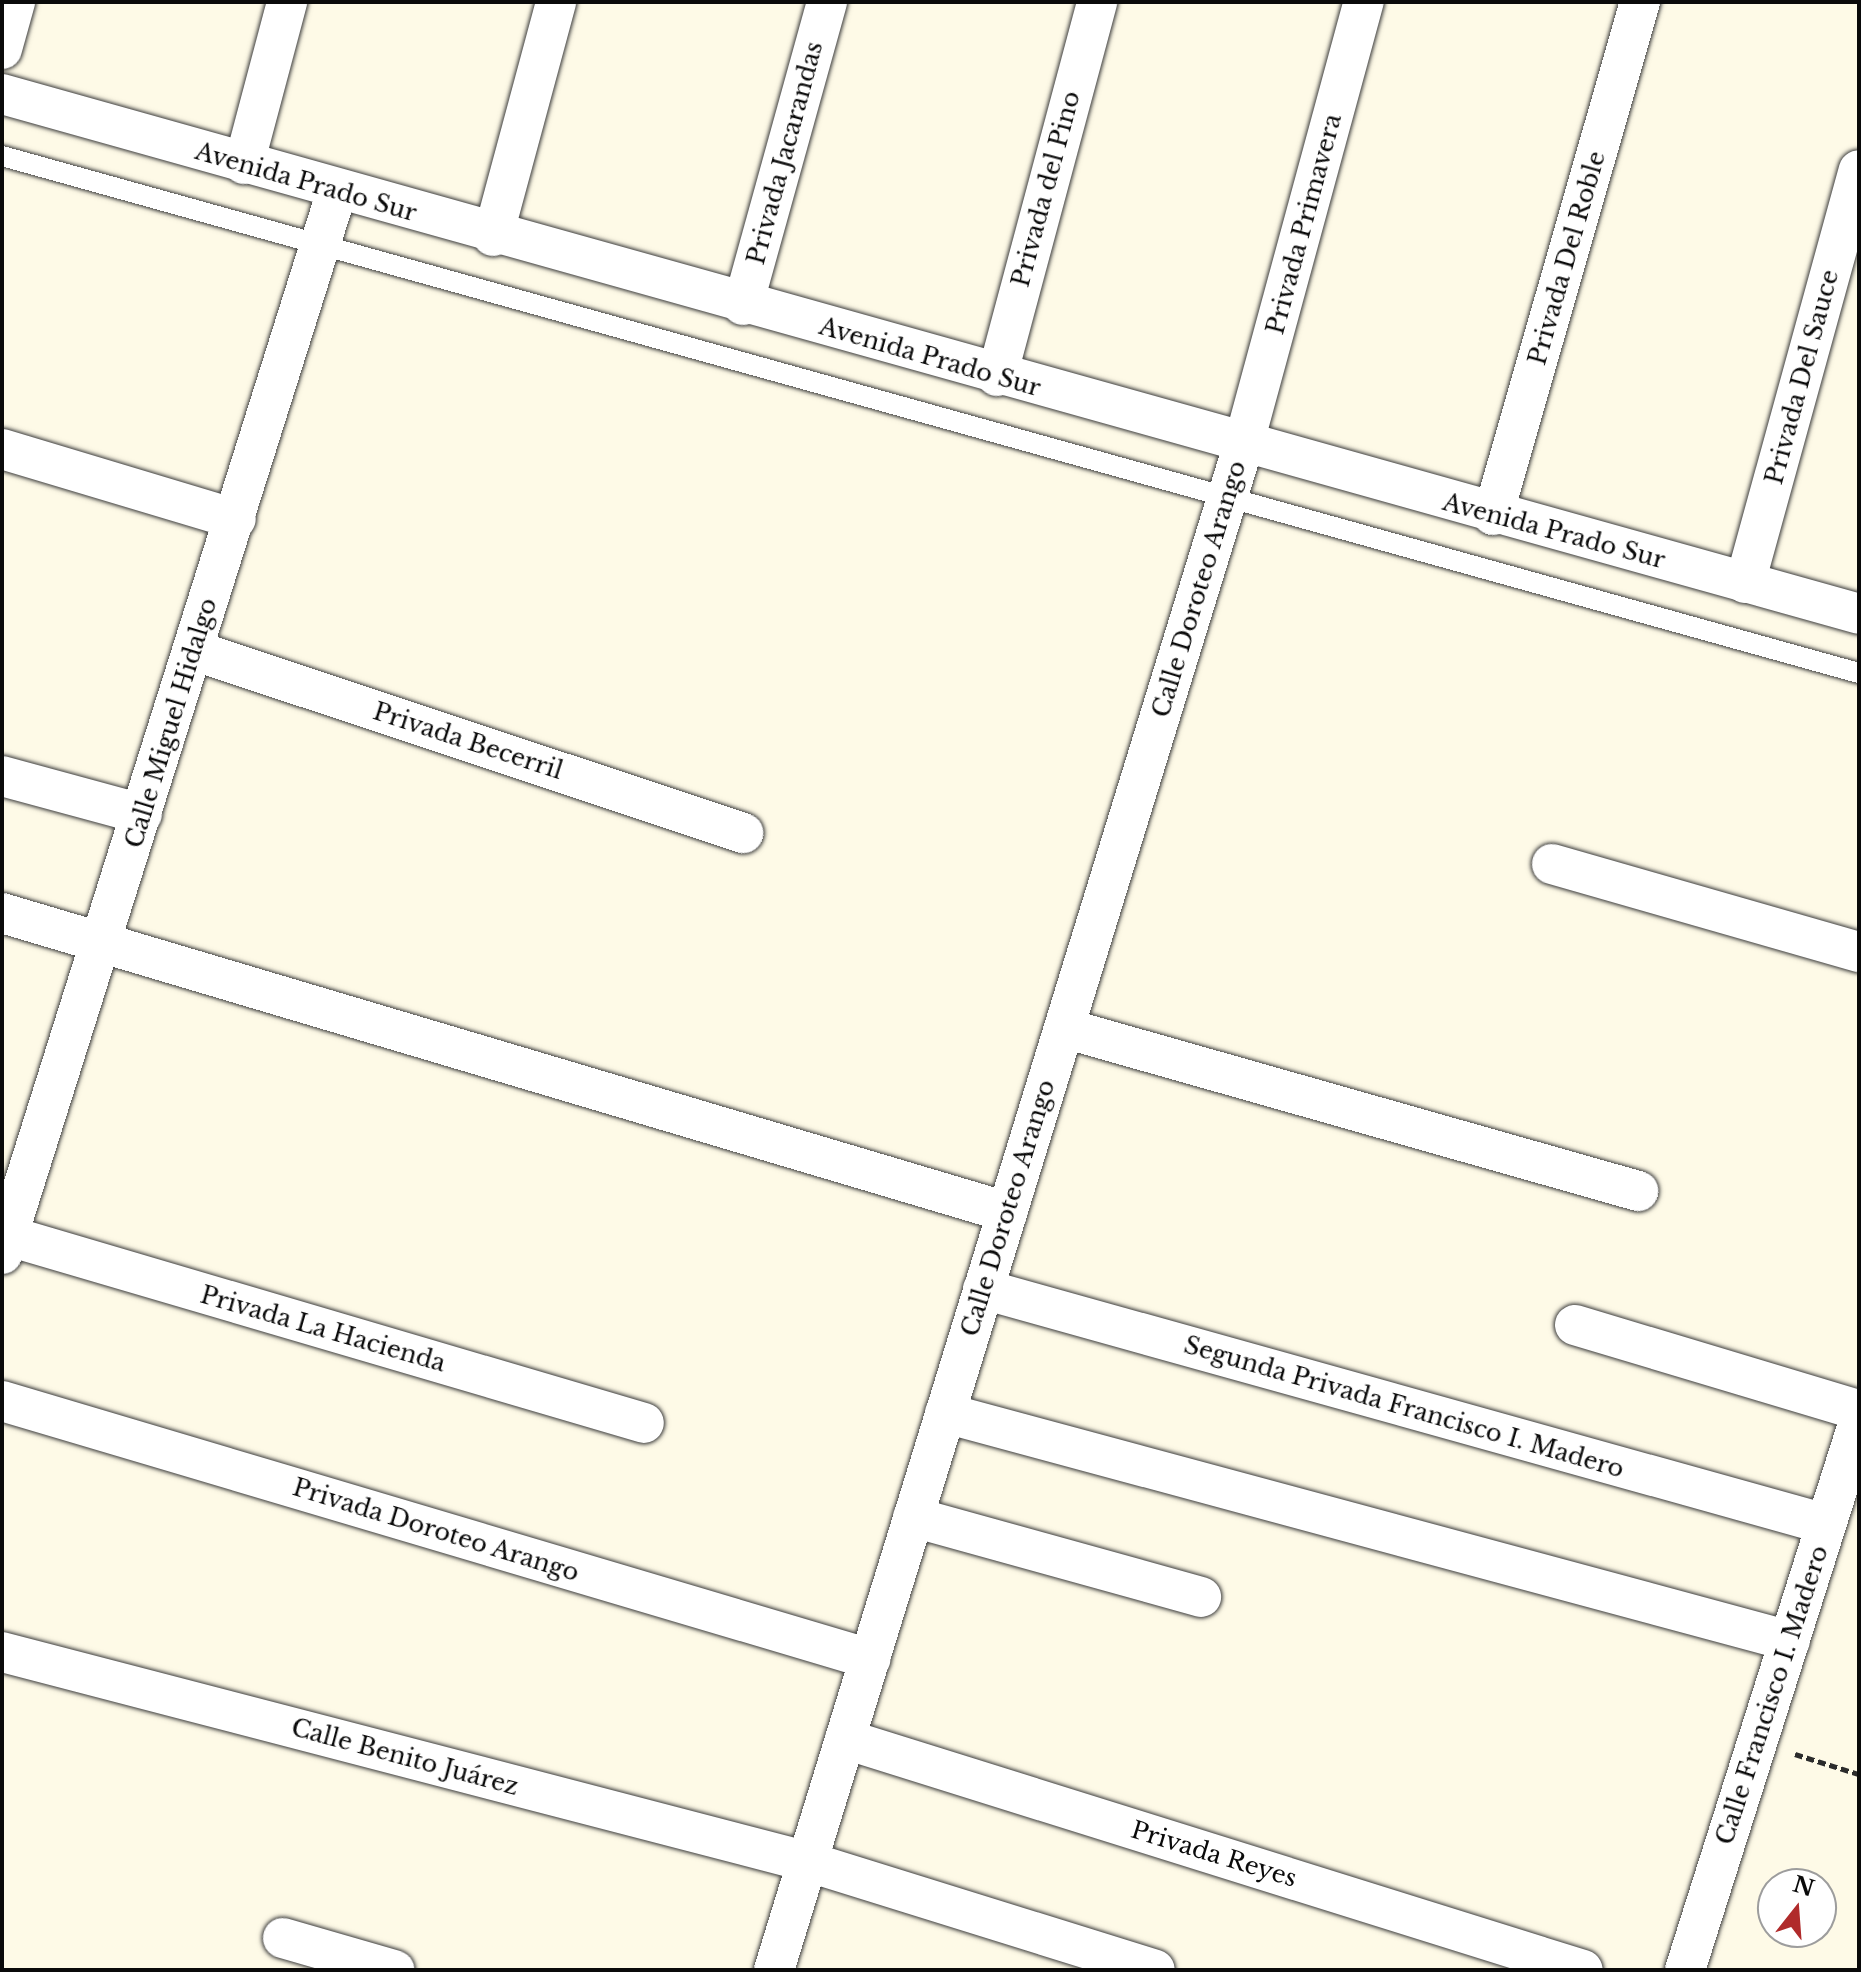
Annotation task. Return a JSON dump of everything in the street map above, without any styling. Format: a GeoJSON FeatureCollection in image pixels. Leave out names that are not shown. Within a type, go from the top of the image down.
{"type":"FeatureCollection","features":[{"type":"Feature","properties":{"kind":"street"},"geometry":{"type":"LineString","coordinates":[[2,49],[15,2]]}},
{"type":"Feature","properties":{"kind":"street"},"geometry":{"type":"LineString","coordinates":[[244,164],[287,2]]}},
{"type":"Feature","properties":{"kind":"street"},"geometry":{"type":"LineString","coordinates":[[493,236],[556,2]]}},
{"type":"Feature","properties":{"kind":"street","name":"Privada Jacarandas"},"geometry":{"type":"LineString","coordinates":[[743,305],[827,2]]}},
{"type":"Feature","properties":{"kind":"street","name":"Privada del Pino"},"geometry":{"type":"LineString","coordinates":[[997,376],[1097,2]]}},
{"type":"Feature","properties":{"kind":"street","name":"Privada Primavera"},"geometry":{"type":"LineString","coordinates":[[1243,446],[1364,2]]}},
{"type":"Feature","properties":{"kind":"street","name":"Privada Del Roble"},"geometry":{"type":"LineString","coordinates":[[1493,515],[1640,2]]}},
{"type":"Feature","properties":{"kind":"street","name":"Avenida Prado Sur"},"geometry":{"type":"LineString","coordinates":[[2,94],[493,236],[1859,614]]}},
{"type":"Feature","properties":{"kind":"street","name":"Privada Del Sauce"},"geometry":{"type":"LineString","coordinates":[[1745,583],[1859,170]]}},
{"type":"Feature","properties":{"kind":"street","name":"Calle Miguel Hidalgo"},"geometry":{"type":"LineString","coordinates":[[4,1241],[104,943],[337,191]]}},
{"type":"Feature","properties":{"kind":"street","name":"Calle Doroteo Arango"},"geometry":{"type":"LineString","coordinates":[[774,1970],[913,1517],[955,1416],[983,1289],[1243,446]]}},
{"type":"Feature","properties":{"kind":"street"},"geometry":{"type":"LineString","coordinates":[[2,449],[236,519]]}},
{"type":"Feature","properties":{"kind":"street","name":"Privada Becerril"},"geometry":{"type":"LineString","coordinates":[[193,650],[743,833]]}},
{"type":"Feature","properties":{"kind":"street"},"geometry":{"type":"LineString","coordinates":[[2,776],[142,814]]}},
{"type":"Feature","properties":{"kind":"street"},"geometry":{"type":"LineString","coordinates":[[1552,864],[1859,952]]}},
{"type":"Feature","properties":{"kind":"street"},"geometry":{"type":"LineString","coordinates":[[2,913],[1007,1212]]}},
{"type":"Feature","properties":{"kind":"street"},"geometry":{"type":"LineString","coordinates":[[1064,1028],[1638,1191]]}},
{"type":"Feature","properties":{"kind":"street","name":"Privada La Hacienda"},"geometry":{"type":"LineString","coordinates":[[4,1241],[644,1423]]}},
{"type":"Feature","properties":{"kind":"street","name":"Segunda Privada Francisco I. Madero"},"geometry":{"type":"LineString","coordinates":[[983,1289],[1825,1524]]}},
{"type":"Feature","properties":{"kind":"street"},"geometry":{"type":"LineString","coordinates":[[1575,1325],[1859,1410]]}},
{"type":"Feature","properties":{"kind":"street","name":"Privada Doroteo Arango"},"geometry":{"type":"LineString","coordinates":[[2,1401],[870,1659]]}},
{"type":"Feature","properties":{"kind":"street"},"geometry":{"type":"LineString","coordinates":[[955,1416],[1790,1641]]}},
{"type":"Feature","properties":{"kind":"street","name":"Calle Francisco I. Madero"},"geometry":{"type":"LineString","coordinates":[[1685,1970],[1859,1421]]}},
{"type":"Feature","properties":{"kind":"street"},"geometry":{"type":"LineString","coordinates":[[913,1517],[1201,1597]]}},
{"type":"Feature","properties":{"kind":"street","name":"Calle Benito Juárez"},"geometry":{"type":"LineString","coordinates":[[2,1652],[809,1862],[1155,1970]]}},
{"type":"Feature","properties":{"kind":"street","name":"Privada Reyes"},"geometry":{"type":"LineString","coordinates":[[845,1739],[1583,1970]]}},
{"type":"Feature","properties":{"kind":"street"},"geometry":{"type":"LineString","coordinates":[[283,1938],[394,1970]]}},
{"type":"Feature","properties":{"kind":"lane"},"geometry":{"type":"LineString","coordinates":[[2,156],[1859,673]]}},
{"type":"Feature","properties":{"kind":"path"},"geometry":{"type":"LineString","coordinates":[[1756,1742],[1859,1774]]}}]}
